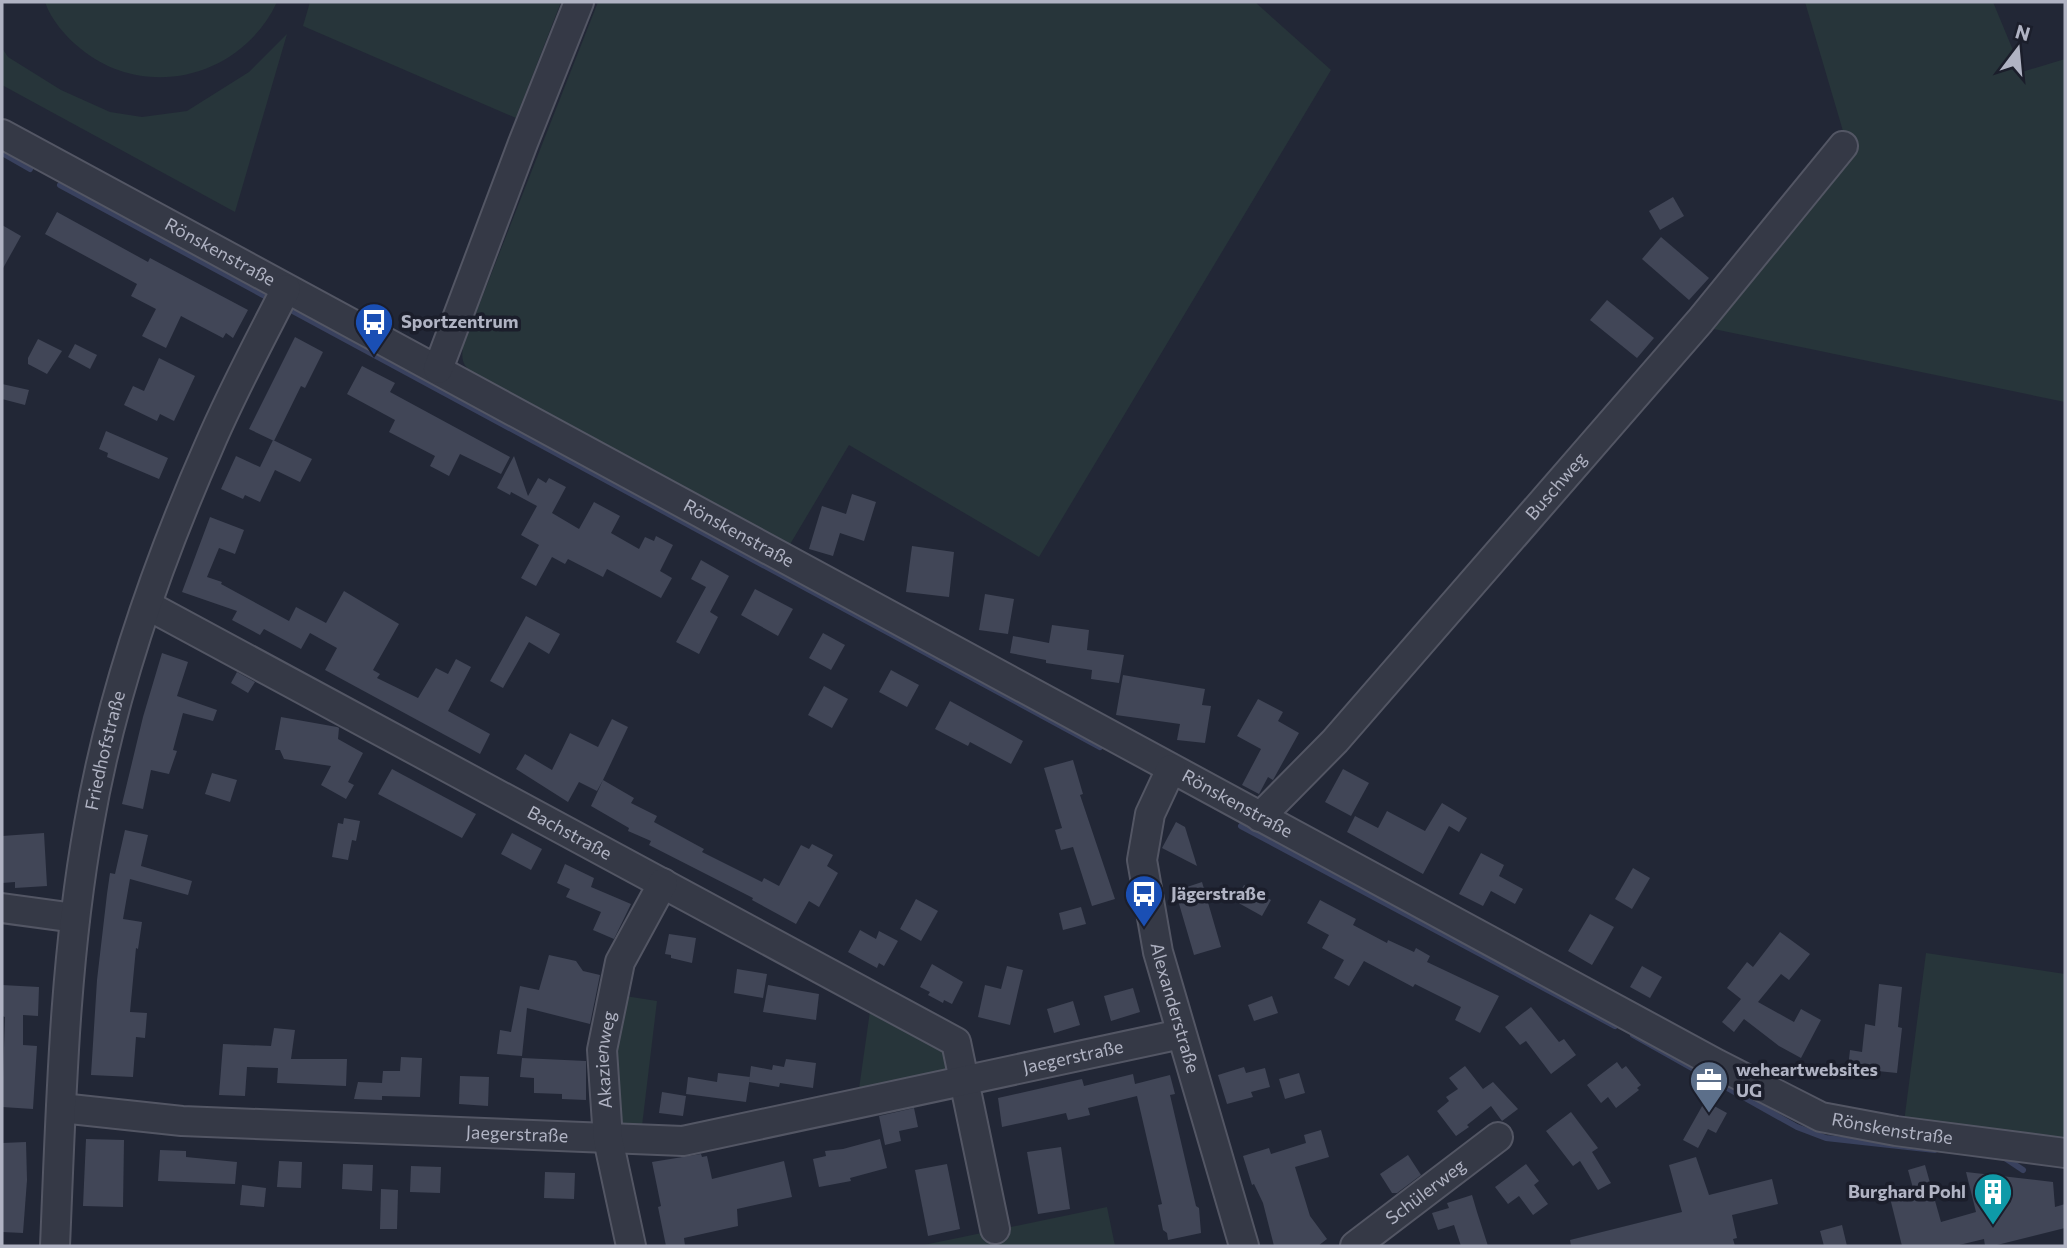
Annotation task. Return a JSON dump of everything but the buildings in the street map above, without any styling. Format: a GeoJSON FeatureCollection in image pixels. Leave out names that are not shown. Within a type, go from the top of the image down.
{"type":"FeatureCollection","features":[{"type":"Feature","properties":{"kind":"street"},"geometry":{"type":"LineString","coordinates":[[438,369],[579,2]]}},
{"type":"Feature","properties":{"kind":"street","name":"Rönskenstraße"},"geometry":{"type":"LineString","coordinates":[[2,134],[1171,769],[1717,1064],[1821,1117],[1896,1131],[2065,1153]]}},
{"type":"Feature","properties":{"kind":"street","name":"Buschweg"},"geometry":{"type":"LineString","coordinates":[[1260,817],[1335,741],[1700,321],[1843,146]]}},
{"type":"Feature","properties":{"kind":"street","name":"Friedhofstraße"},"geometry":{"type":"LineString","coordinates":[[55,1246],[61,1108],[75,918],[97,783],[123,684],[174,528],[210,443],[286,289]]}},
{"type":"Feature","properties":{"kind":"street","name":"Bachstraße"},"geometry":{"type":"LineString","coordinates":[[148,606],[957,1042],[966,1080]]}},
{"type":"Feature","properties":{"kind":"street","name":"Alexanderstraße"},"geometry":{"type":"LineString","coordinates":[[1171,769],[1150,814],[1142,860],[1158,952],[1244,1246]]}},
{"type":"Feature","properties":{"kind":"street","name":"Akazienweg"},"geometry":{"type":"LineString","coordinates":[[631,1246],[608,1139],[602,1051],[620,962],[663,883]]}},
{"type":"Feature","properties":{"kind":"street"},"geometry":{"type":"LineString","coordinates":[[2,908],[75,918]]}},
{"type":"Feature","properties":{"kind":"street","name":"Jaegerstraße"},"geometry":{"type":"LineString","coordinates":[[61,1108],[182,1121],[683,1141],[1181,1034]]}},
{"type":"Feature","properties":{"kind":"street"},"geometry":{"type":"LineString","coordinates":[[966,1080],[995,1229]]}},
{"type":"Feature","properties":{"kind":"street","name":"Schülerweg"},"geometry":{"type":"LineString","coordinates":[[1355,1246],[1499,1137]]}},
{"type":"Feature","properties":{"kind":"shaded area"},"geometry":{"type":"Polygon","coordinates":[[[45,2],[277,2],[261,28],[241,48],[217,64],[190,74],[162,77],[134,75],[107,65],[81,49],[60,28],[45,2]]]}},
{"type":"Feature","properties":{"kind":"shaded area"},"geometry":{"type":"Polygon","coordinates":[[[310,2],[561,2],[516,118],[303,26],[310,2]]]}},
{"type":"Feature","properties":{"kind":"shaded area"},"geometry":{"type":"Polygon","coordinates":[[[598,2],[1255,2],[1331,70],[1039,557],[849,445],[789,546],[474,374],[464,363],[463,346],[598,2]]]}},
{"type":"Feature","properties":{"kind":"shaded area"},"geometry":{"type":"Polygon","coordinates":[[[1805,2],[1993,2],[2022,72],[2065,59],[2065,402],[1704,327],[1848,148],[1805,2]]]}},
{"type":"Feature","properties":{"kind":"shaded area"},"geometry":{"type":"Polygon","coordinates":[[[287,34],[235,212],[2,85],[2,48],[8,57],[61,90],[110,112],[142,117],[187,111],[249,72],[287,34]]]}},
{"type":"Feature","properties":{"kind":"shaded area"},"geometry":{"type":"Polygon","coordinates":[[[1926,953],[2065,974],[2065,1144],[1904,1122],[1926,953]]]}},
{"type":"Feature","properties":{"kind":"shaded area"},"geometry":{"type":"Polygon","coordinates":[[[625,996],[657,1001],[642,1126],[621,1125],[614,1074],[625,996]]]}},
{"type":"Feature","properties":{"kind":"shaded area"},"geometry":{"type":"Polygon","coordinates":[[[870,1011],[947,1051],[951,1069],[859,1089],[870,1011]]]}},
{"type":"Feature","properties":{"kind":"shaded area"},"geometry":{"type":"Polygon","coordinates":[[[1107,1207],[1115,1246],[919,1246],[1107,1207]]]}},
{"type":"Feature","properties":{"kind":"waterway"},"geometry":{"type":"LineString","coordinates":[[2,153],[30,169]]}},
{"type":"Feature","properties":{"kind":"waterway"},"geometry":{"type":"LineString","coordinates":[[60,185],[265,296]]}},
{"type":"Feature","properties":{"kind":"waterway"},"geometry":{"type":"LineString","coordinates":[[293,311],[1100,747]]}},
{"type":"Feature","properties":{"kind":"waterway"},"geometry":{"type":"LineString","coordinates":[[1241,826],[1615,1026]]}},
{"type":"Feature","properties":{"kind":"waterway"},"geometry":{"type":"LineString","coordinates":[[1633,1035],[1797,1127],[1826,1138],[1935,1150]]}},
{"type":"Feature","properties":{"kind":"waterway"},"geometry":{"type":"LineString","coordinates":[[2005,1158],[2023,1170]]}},
{"type":"Feature","properties":{"kind":"place","name":"Sportzentrum"},"geometry":{"type":"Point","coordinates":[374,356]}},
{"type":"Feature","properties":{"kind":"place","name":"Jägerstraße"},"geometry":{"type":"Point","coordinates":[1144,928]}},
{"type":"Feature","properties":{"kind":"place","name":"weheartwebsites UG"},"geometry":{"type":"Point","coordinates":[1709,1114]}},
{"type":"Feature","properties":{"kind":"place","name":"Burghard Pohl"},"geometry":{"type":"Point","coordinates":[1993,1226]}}]}
